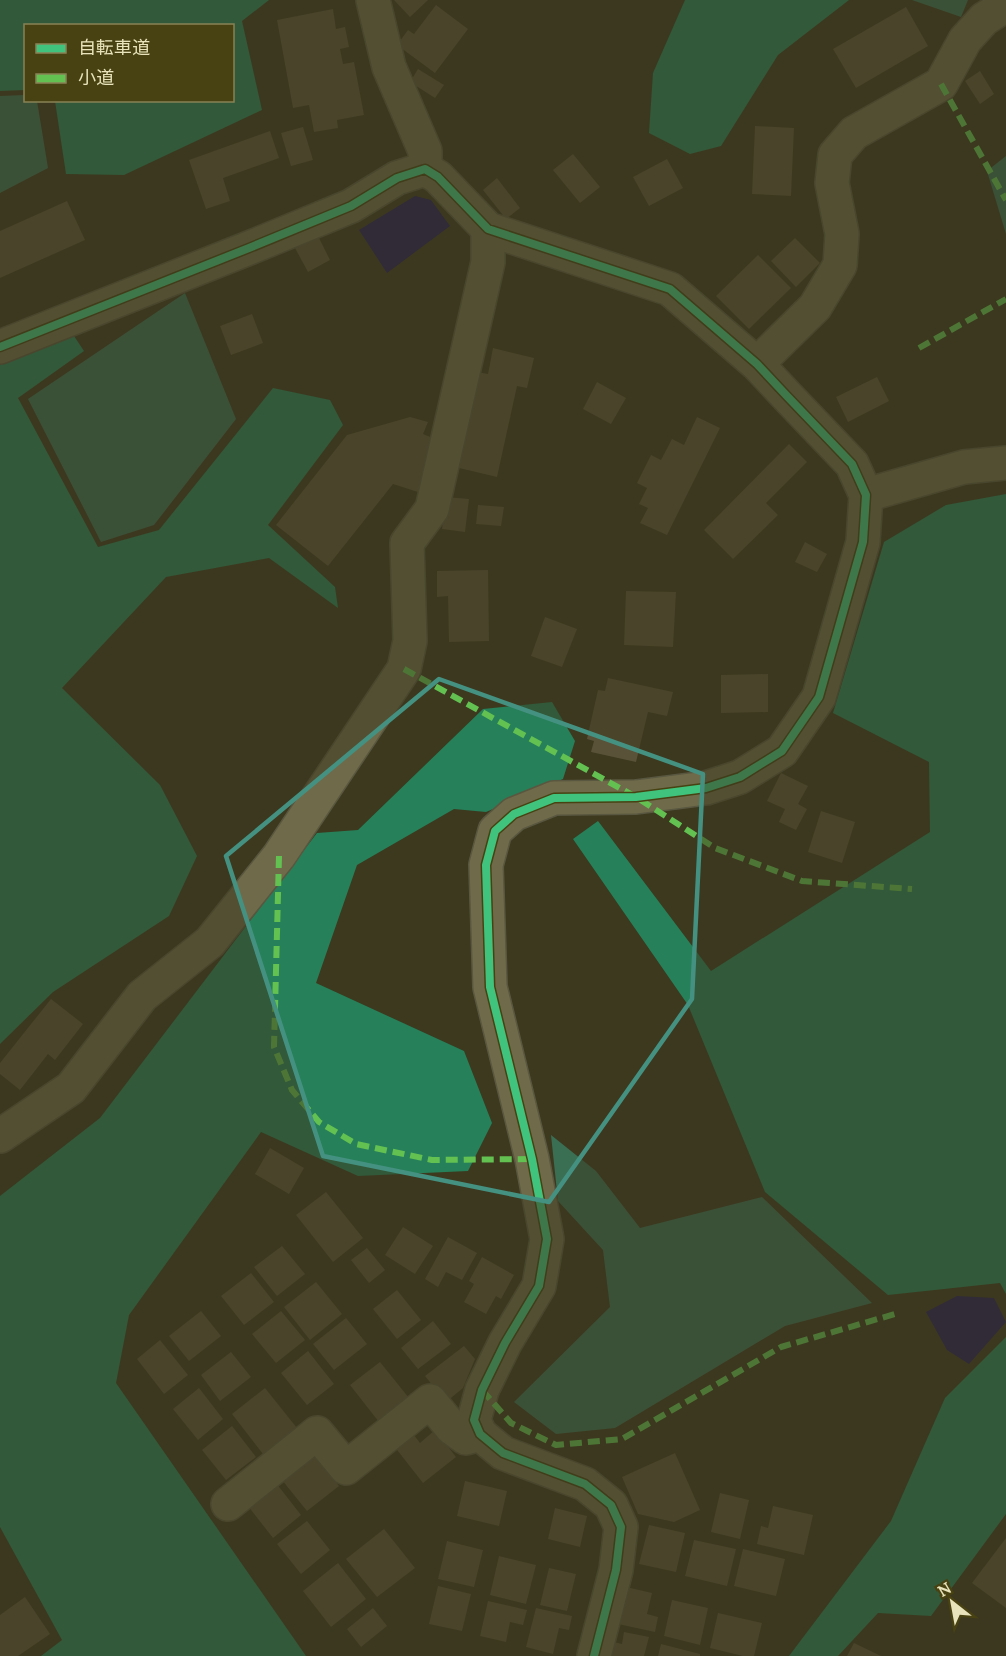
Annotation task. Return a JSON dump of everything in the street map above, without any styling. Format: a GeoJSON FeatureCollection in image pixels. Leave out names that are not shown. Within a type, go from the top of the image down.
{"type":"FeatureCollection","features":[{"type":"Feature","properties":{"kind":"street"},"geometry":{"type":"LineString","coordinates":[[373,0],[389,67],[425,151],[425,170]]}},
{"type":"Feature","properties":{"kind":"street"},"geometry":{"type":"LineString","coordinates":[[757,364],[815,307],[840,265],[842,234],[832,183],[835,155],[854,133],[942,84],[965,40],[984,19],[1006,5]]}},
{"type":"Feature","properties":{"kind":"street"},"geometry":{"type":"LineString","coordinates":[[0,347],[351,206],[397,178],[425,170],[438,177],[488,229],[670,289],[757,364],[852,464],[866,495],[863,542],[819,697],[782,751],[740,777],[706,788],[636,797],[554,798],[514,814],[495,831],[486,865],[490,987],[532,1159],[546,1239],[539,1286],[505,1343],[482,1390],[474,1420],[480,1434],[503,1453],[585,1484],[611,1505],[621,1527],[616,1570],[594,1656]]}},
{"type":"Feature","properties":{"kind":"street"},"geometry":{"type":"LineString","coordinates":[[0,1136],[72,1088],[142,996],[210,942],[279,856],[404,669],[410,641],[407,543],[432,509],[488,262],[488,229]]}},
{"type":"Feature","properties":{"kind":"street"},"geometry":{"type":"LineString","coordinates":[[866,495],[964,466],[1006,463]]}},
{"type":"Feature","properties":{"kind":"street"},"geometry":{"type":"LineString","coordinates":[[228,1504],[317,1432],[346,1468],[430,1401],[452,1428],[466,1438],[480,1434]]}},
{"type":"Feature","properties":{"kind":"highlighted area"},"geometry":{"type":"Polygon","coordinates":[[[439,679],[703,774],[692,999],[549,1202],[323,1156],[226,856],[439,679]]]}},
{"type":"Feature","properties":{"kind":"green space"},"geometry":{"type":"Polygon","coordinates":[[[0,0],[269,0],[242,21],[262,110],[124,175],[66,174],[55,102],[234,102],[234,24],[24,24],[24,90],[0,91],[0,0]]]}},
{"type":"Feature","properties":{"kind":"green space"},"geometry":{"type":"Polygon","coordinates":[[[685,0],[849,0],[778,55],[721,146],[690,154],[649,133],[653,73],[685,0]]]}},
{"type":"Feature","properties":{"kind":"green space"},"geometry":{"type":"Polygon","coordinates":[[[912,0],[968,0],[961,17],[912,0]]]}},
{"type":"Feature","properties":{"kind":"green space"},"geometry":{"type":"Polygon","coordinates":[[[24,95],[24,102],[37,102],[48,168],[0,193],[0,96],[24,95]]]}},
{"type":"Feature","properties":{"kind":"green space"},"geometry":{"type":"Polygon","coordinates":[[[1006,156],[1006,234],[987,171],[1006,156]]]}},
{"type":"Feature","properties":{"kind":"green space"},"geometry":{"type":"Polygon","coordinates":[[[185,293],[236,419],[154,525],[101,542],[28,399],[185,293]]]}},
{"type":"Feature","properties":{"kind":"green space"},"geometry":{"type":"Polygon","coordinates":[[[70,330],[84,351],[18,398],[98,547],[159,530],[273,388],[330,400],[343,425],[268,525],[335,587],[338,608],[269,558],[166,577],[62,688],[160,785],[197,856],[169,916],[53,992],[0,1044],[0,359],[70,330]]]}},
{"type":"Feature","properties":{"kind":"green space"},"geometry":{"type":"Polygon","coordinates":[[[1006,494],[1006,1294],[1000,1283],[888,1295],[765,1192],[688,1005],[573,839],[598,821],[711,971],[930,832],[929,762],[833,713],[884,542],[946,505],[1006,494]]]}},
{"type":"Feature","properties":{"kind":"green space"},"geometry":{"type":"Polygon","coordinates":[[[552,702],[575,741],[563,779],[486,812],[454,809],[357,865],[316,983],[464,1051],[492,1123],[468,1171],[358,1176],[261,1132],[129,1315],[116,1383],[306,1656],[41,1656],[62,1640],[0,1527],[0,1196],[100,1118],[317,833],[358,830],[483,709],[552,702]]]}},
{"type":"Feature","properties":{"kind":"green space"},"geometry":{"type":"Polygon","coordinates":[[[551,1135],[596,1171],[640,1228],[762,1197],[872,1303],[785,1326],[615,1428],[556,1434],[514,1402],[610,1307],[603,1250],[558,1201],[551,1135]]]}},
{"type":"Feature","properties":{"kind":"green space"},"geometry":{"type":"Polygon","coordinates":[[[1006,1337],[1006,1514],[931,1616],[878,1613],[838,1656],[789,1656],[891,1521],[945,1398],[1006,1337]]]}},
{"type":"Feature","properties":{"kind":"shaded area"},"geometry":{"type":"Polygon","coordinates":[[[415,196],[431,200],[450,226],[387,273],[359,230],[415,196]]]}},
{"type":"Feature","properties":{"kind":"shaded area"},"geometry":{"type":"Polygon","coordinates":[[[957,1296],[994,1298],[1006,1322],[969,1364],[947,1350],[926,1312],[957,1296]]]}},
{"type":"Feature","properties":{"kind":"building"},"geometry":{"type":"Polygon","coordinates":[[[394,0],[428,0],[410,17],[394,0]]]}},
{"type":"Feature","properties":{"kind":"building"},"geometry":{"type":"Polygon","coordinates":[[[436,5],[468,29],[435,73],[397,45],[408,30],[414,34],[436,5]]]}},
{"type":"Feature","properties":{"kind":"building"},"geometry":{"type":"Polygon","coordinates":[[[906,7],[928,46],[856,88],[833,49],[906,7]]]}},
{"type":"Feature","properties":{"kind":"building"},"geometry":{"type":"Polygon","coordinates":[[[333,9],[336,29],[345,27],[349,47],[340,49],[343,64],[354,62],[364,115],[337,120],[338,128],[314,132],[309,105],[293,108],[277,20],[333,9]]]}},
{"type":"Feature","properties":{"kind":"building"},"geometry":{"type":"Polygon","coordinates":[[[418,69],[444,85],[435,98],[410,82],[418,69]]]}},
{"type":"Feature","properties":{"kind":"building"},"geometry":{"type":"Polygon","coordinates":[[[980,71],[994,94],[980,104],[965,81],[980,71]]]}},
{"type":"Feature","properties":{"kind":"building"},"geometry":{"type":"Polygon","coordinates":[[[755,126],[794,128],[791,196],[752,194],[755,126]]]}},
{"type":"Feature","properties":{"kind":"building"},"geometry":{"type":"Polygon","coordinates":[[[303,127],[313,160],[291,166],[281,133],[303,127]]]}},
{"type":"Feature","properties":{"kind":"building"},"geometry":{"type":"Polygon","coordinates":[[[270,131],[279,158],[223,178],[230,201],[206,209],[189,160],[270,131]]]}},
{"type":"Feature","properties":{"kind":"building"},"geometry":{"type":"Polygon","coordinates":[[[573,154],[600,187],[580,203],[553,170],[573,154]]]}},
{"type":"Feature","properties":{"kind":"building"},"geometry":{"type":"Polygon","coordinates":[[[667,159],[683,188],[649,206],[633,177],[667,159]]]}},
{"type":"Feature","properties":{"kind":"building"},"geometry":{"type":"Polygon","coordinates":[[[497,178],[520,208],[506,219],[483,190],[497,178]]]}},
{"type":"Feature","properties":{"kind":"building"},"geometry":{"type":"Polygon","coordinates":[[[67,201],[85,240],[0,278],[0,231],[67,201]]]}},
{"type":"Feature","properties":{"kind":"building"},"geometry":{"type":"Polygon","coordinates":[[[318,236],[330,260],[308,272],[295,248],[318,236]]]}},
{"type":"Feature","properties":{"kind":"building"},"geometry":{"type":"Polygon","coordinates":[[[795,238],[820,263],[796,287],[771,261],[795,238]]]}},
{"type":"Feature","properties":{"kind":"building"},"geometry":{"type":"Polygon","coordinates":[[[758,255],[791,288],[749,329],[716,296],[758,255]]]}},
{"type":"Feature","properties":{"kind":"building"},"geometry":{"type":"Polygon","coordinates":[[[252,314],[263,343],[231,355],[220,326],[252,314]]]}},
{"type":"Feature","properties":{"kind":"building"},"geometry":{"type":"Polygon","coordinates":[[[493,348],[534,358],[527,388],[517,386],[497,477],[455,467],[477,372],[488,374],[493,348]]]}},
{"type":"Feature","properties":{"kind":"building"},"geometry":{"type":"Polygon","coordinates":[[[877,377],[889,401],[848,422],[836,397],[877,377]]]}},
{"type":"Feature","properties":{"kind":"building"},"geometry":{"type":"Polygon","coordinates":[[[597,382],[626,398],[611,424],[583,409],[597,382]]]}},
{"type":"Feature","properties":{"kind":"building"},"geometry":{"type":"Polygon","coordinates":[[[410,417],[428,422],[423,434],[435,439],[418,492],[393,484],[328,566],[276,525],[347,435],[410,417]]]}},
{"type":"Feature","properties":{"kind":"building"},"geometry":{"type":"Polygon","coordinates":[[[697,417],[720,428],[667,535],[640,523],[648,508],[639,504],[647,488],[637,483],[651,455],[661,460],[672,439],[684,445],[697,417]]]}},
{"type":"Feature","properties":{"kind":"building"},"geometry":{"type":"Polygon","coordinates":[[[789,444],[807,462],[766,503],[778,515],[733,559],[704,530],[789,444]]]}},
{"type":"Feature","properties":{"kind":"building"},"geometry":{"type":"Polygon","coordinates":[[[446,497],[469,499],[465,532],[442,529],[446,497]]]}},
{"type":"Feature","properties":{"kind":"building"},"geometry":{"type":"Polygon","coordinates":[[[478,505],[504,507],[501,526],[476,524],[478,505]]]}},
{"type":"Feature","properties":{"kind":"building"},"geometry":{"type":"Polygon","coordinates":[[[805,542],[827,554],[817,572],[795,562],[805,542]]]}},
{"type":"Feature","properties":{"kind":"building"},"geometry":{"type":"Polygon","coordinates":[[[488,570],[489,641],[449,642],[448,596],[437,597],[437,571],[488,570]]]}},
{"type":"Feature","properties":{"kind":"building"},"geometry":{"type":"Polygon","coordinates":[[[626,591],[676,592],[673,647],[624,645],[626,591]]]}},
{"type":"Feature","properties":{"kind":"building"},"geometry":{"type":"Polygon","coordinates":[[[545,617],[577,629],[562,667],[531,656],[545,617]]]}},
{"type":"Feature","properties":{"kind":"building"},"geometry":{"type":"Polygon","coordinates":[[[768,674],[768,712],[721,713],[721,675],[768,674]]]}},
{"type":"Feature","properties":{"kind":"building"},"geometry":{"type":"Polygon","coordinates":[[[608,678],[673,692],[667,716],[648,712],[636,762],[591,752],[594,741],[587,739],[598,690],[605,691],[608,678]]]}},
{"type":"Feature","properties":{"kind":"building"},"geometry":{"type":"Polygon","coordinates":[[[781,773],[808,786],[798,804],[807,809],[796,830],[779,822],[785,809],[767,801],[781,773]]]}},
{"type":"Feature","properties":{"kind":"building"},"geometry":{"type":"Polygon","coordinates":[[[821,811],[855,822],[842,863],[808,852],[821,811]]]}},
{"type":"Feature","properties":{"kind":"building"},"geometry":{"type":"Polygon","coordinates":[[[51,999],[83,1024],[55,1060],[48,1054],[20,1090],[0,1074],[0,1063],[51,999]]]}},
{"type":"Feature","properties":{"kind":"building"},"geometry":{"type":"Polygon","coordinates":[[[270,1148],[304,1168],[289,1194],[255,1174],[270,1148]]]}},
{"type":"Feature","properties":{"kind":"building"},"geometry":{"type":"Polygon","coordinates":[[[326,1192],[363,1238],[333,1262],[296,1215],[326,1192]]]}},
{"type":"Feature","properties":{"kind":"building"},"geometry":{"type":"Polygon","coordinates":[[[403,1227],[433,1246],[415,1274],[385,1255],[403,1227]]]}},
{"type":"Feature","properties":{"kind":"building"},"geometry":{"type":"Polygon","coordinates":[[[448,1237],[477,1253],[462,1280],[446,1272],[438,1287],[425,1279],[448,1237]]]}},
{"type":"Feature","properties":{"kind":"building"},"geometry":{"type":"Polygon","coordinates":[[[282,1246],[305,1274],[277,1296],[254,1267],[282,1246]]]}},
{"type":"Feature","properties":{"kind":"building"},"geometry":{"type":"Polygon","coordinates":[[[367,1248],[385,1270],[369,1283],[351,1260],[367,1248]]]}},
{"type":"Feature","properties":{"kind":"building"},"geometry":{"type":"Polygon","coordinates":[[[482,1257],[514,1275],[501,1299],[496,1296],[486,1314],[464,1302],[474,1284],[469,1281],[482,1257]]]}},
{"type":"Feature","properties":{"kind":"building"},"geometry":{"type":"Polygon","coordinates":[[[251,1273],[274,1302],[244,1325],[221,1296],[251,1273]]]}},
{"type":"Feature","properties":{"kind":"building"},"geometry":{"type":"Polygon","coordinates":[[[316,1282],[342,1314],[310,1340],[284,1307],[316,1282]]]}},
{"type":"Feature","properties":{"kind":"building"},"geometry":{"type":"Polygon","coordinates":[[[397,1290],[421,1320],[397,1339],[373,1309],[397,1290]]]}},
{"type":"Feature","properties":{"kind":"building"},"geometry":{"type":"Polygon","coordinates":[[[201,1311],[221,1336],[189,1361],[169,1336],[201,1311]]]}},
{"type":"Feature","properties":{"kind":"building"},"geometry":{"type":"Polygon","coordinates":[[[281,1311],[305,1340],[276,1363],[252,1334],[281,1311]]]}},
{"type":"Feature","properties":{"kind":"building"},"geometry":{"type":"Polygon","coordinates":[[[346,1318],[367,1344],[334,1370],[313,1344],[346,1318]]]}},
{"type":"Feature","properties":{"kind":"building"},"geometry":{"type":"Polygon","coordinates":[[[433,1321],[451,1344],[418,1369],[401,1348],[433,1321]]]}},
{"type":"Feature","properties":{"kind":"building"},"geometry":{"type":"Polygon","coordinates":[[[160,1340],[188,1375],[164,1394],[137,1359],[160,1340]]]}},
{"type":"Feature","properties":{"kind":"building"},"geometry":{"type":"Polygon","coordinates":[[[464,1346],[475,1359],[463,1388],[446,1402],[425,1376],[464,1346]]]}},
{"type":"Feature","properties":{"kind":"building"},"geometry":{"type":"Polygon","coordinates":[[[308,1351],[334,1384],[307,1405],[281,1373],[308,1351]]]}},
{"type":"Feature","properties":{"kind":"building"},"geometry":{"type":"Polygon","coordinates":[[[231,1352],[251,1377],[220,1401],[201,1375],[231,1352]]]}},
{"type":"Feature","properties":{"kind":"building"},"geometry":{"type":"Polygon","coordinates":[[[380,1362],[409,1398],[379,1422],[350,1385],[380,1362]]]}},
{"type":"Feature","properties":{"kind":"building"},"geometry":{"type":"Polygon","coordinates":[[[199,1388],[223,1419],[198,1440],[173,1409],[199,1388]]]}},
{"type":"Feature","properties":{"kind":"building"},"geometry":{"type":"Polygon","coordinates":[[[265,1388],[297,1428],[263,1454],[232,1414],[265,1388]]]}},
{"type":"Feature","properties":{"kind":"building"},"geometry":{"type":"Polygon","coordinates":[[[232,1426],[256,1457],[226,1480],[202,1450],[232,1426]]]}},
{"type":"Feature","properties":{"kind":"building"},"geometry":{"type":"Polygon","coordinates":[[[435,1430],[456,1457],[423,1483],[394,1446],[411,1431],[420,1443],[435,1430]]]}},
{"type":"Feature","properties":{"kind":"building"},"geometry":{"type":"Polygon","coordinates":[[[675,1453],[700,1510],[674,1522],[638,1514],[622,1477],[675,1453]]]}},
{"type":"Feature","properties":{"kind":"building"},"geometry":{"type":"Polygon","coordinates":[[[314,1454],[339,1486],[307,1511],[282,1480],[314,1454]]]}},
{"type":"Feature","properties":{"kind":"building"},"geometry":{"type":"Polygon","coordinates":[[[465,1481],[507,1491],[499,1526],[457,1516],[465,1481]]]}},
{"type":"Feature","properties":{"kind":"building"},"geometry":{"type":"Polygon","coordinates":[[[276,1483],[301,1515],[273,1538],[248,1506],[276,1483]]]}},
{"type":"Feature","properties":{"kind":"building"},"geometry":{"type":"Polygon","coordinates":[[[720,1493],[749,1500],[740,1539],[711,1532],[720,1493]]]}},
{"type":"Feature","properties":{"kind":"building"},"geometry":{"type":"Polygon","coordinates":[[[773,1506],[813,1515],[804,1555],[757,1544],[761,1526],[768,1528],[773,1506]]]}},
{"type":"Feature","properties":{"kind":"building"},"geometry":{"type":"Polygon","coordinates":[[[555,1508],[587,1516],[580,1547],[548,1539],[555,1508]]]}},
{"type":"Feature","properties":{"kind":"building"},"geometry":{"type":"Polygon","coordinates":[[[307,1521],[330,1550],[301,1574],[277,1544],[307,1521]]]}},
{"type":"Feature","properties":{"kind":"building"},"geometry":{"type":"Polygon","coordinates":[[[649,1525],[685,1533],[676,1572],[639,1564],[649,1525]]]}},
{"type":"Feature","properties":{"kind":"building"},"geometry":{"type":"Polygon","coordinates":[[[384,1529],[415,1568],[377,1597],[346,1559],[384,1529]]]}},
{"type":"Feature","properties":{"kind":"building"},"geometry":{"type":"Polygon","coordinates":[[[1006,1538],[1006,1608],[972,1583],[1006,1538]]]}},
{"type":"Feature","properties":{"kind":"building"},"geometry":{"type":"Polygon","coordinates":[[[694,1540],[736,1549],[727,1586],[685,1576],[694,1540]]]}},
{"type":"Feature","properties":{"kind":"building"},"geometry":{"type":"Polygon","coordinates":[[[447,1541],[483,1550],[474,1587],[438,1579],[447,1541]]]}},
{"type":"Feature","properties":{"kind":"building"},"geometry":{"type":"Polygon","coordinates":[[[743,1549],[785,1559],[776,1596],[734,1586],[743,1549]]]}},
{"type":"Feature","properties":{"kind":"building"},"geometry":{"type":"Polygon","coordinates":[[[499,1556],[536,1565],[526,1604],[490,1595],[499,1556]]]}},
{"type":"Feature","properties":{"kind":"building"},"geometry":{"type":"Polygon","coordinates":[[[338,1563],[366,1599],[331,1627],[303,1591],[338,1563]]]}},
{"type":"Feature","properties":{"kind":"building"},"geometry":{"type":"Polygon","coordinates":[[[549,1568],[576,1574],[567,1611],[540,1605],[549,1568]]]}},
{"type":"Feature","properties":{"kind":"building"},"geometry":{"type":"Polygon","coordinates":[[[438,1586],[471,1594],[462,1631],[429,1624],[438,1586]]]}},
{"type":"Feature","properties":{"kind":"building"},"geometry":{"type":"Polygon","coordinates":[[[626,1587],[652,1593],[647,1614],[658,1617],[655,1632],[618,1624],[626,1587]]]}},
{"type":"Feature","properties":{"kind":"building"},"geometry":{"type":"Polygon","coordinates":[[[25,1597],[50,1634],[18,1656],[0,1656],[0,1615],[25,1597]]]}},
{"type":"Feature","properties":{"kind":"building"},"geometry":{"type":"Polygon","coordinates":[[[672,1600],[708,1608],[700,1645],[664,1636],[672,1600]]]}},
{"type":"Feature","properties":{"kind":"building"},"geometry":{"type":"Polygon","coordinates":[[[488,1601],[527,1610],[523,1625],[510,1622],[506,1642],[480,1636],[488,1601]]]}},
{"type":"Feature","properties":{"kind":"building"},"geometry":{"type":"Polygon","coordinates":[[[373,1608],[387,1626],[361,1647],[347,1629],[373,1608]]]}},
{"type":"Feature","properties":{"kind":"building"},"geometry":{"type":"Polygon","coordinates":[[[536,1608],[572,1616],[569,1630],[559,1628],[553,1654],[526,1647],[536,1608]]]}},
{"type":"Feature","properties":{"kind":"building"},"geometry":{"type":"Polygon","coordinates":[[[718,1613],[762,1623],[754,1656],[743,1656],[710,1648],[718,1613]]]}},
{"type":"Feature","properties":{"kind":"building"},"geometry":{"type":"Polygon","coordinates":[[[624,1632],[649,1637],[644,1656],[611,1656],[614,1642],[622,1644],[624,1632]]]}},
{"type":"Feature","properties":{"kind":"building"},"geometry":{"type":"Polygon","coordinates":[[[854,1643],[881,1656],[847,1656],[854,1643]]]}},
{"type":"Feature","properties":{"kind":"building"},"geometry":{"type":"Polygon","coordinates":[[[661,1644],[700,1654],[700,1656],[658,1656],[661,1644]]]}},
{"type":"Feature","properties":{"kind":"marked path"},"geometry":{"type":"LineString","coordinates":[[941,84],[1006,200]]}},
{"type":"Feature","properties":{"kind":"marked path"},"geometry":{"type":"LineString","coordinates":[[919,348],[1006,299]]}},
{"type":"Feature","properties":{"kind":"marked path"},"geometry":{"type":"LineString","coordinates":[[404,669],[636,797],[715,848],[802,881],[912,889]]}},
{"type":"Feature","properties":{"kind":"marked path"},"geometry":{"type":"LineString","coordinates":[[279,856],[274,1047],[292,1090],[319,1122],[356,1144],[432,1160],[532,1159]]}},
{"type":"Feature","properties":{"kind":"marked path"},"geometry":{"type":"LineString","coordinates":[[482,1390],[511,1423],[556,1445],[622,1439],[781,1347],[895,1314]]}},
{"type":"Feature","properties":{"kind":"cycle path"},"geometry":{"type":"LineString","coordinates":[[0,347],[351,206],[397,178],[425,169],[438,177],[488,229],[670,289],[757,364],[852,464],[866,495],[863,542],[819,697],[782,751],[740,777],[706,788],[636,797],[554,798],[514,814],[495,831],[486,865],[490,987],[532,1159],[547,1239],[539,1286],[505,1343],[482,1390],[474,1420],[480,1434],[503,1453],[585,1484],[611,1505],[621,1527],[616,1570],[594,1656]]}}]}
